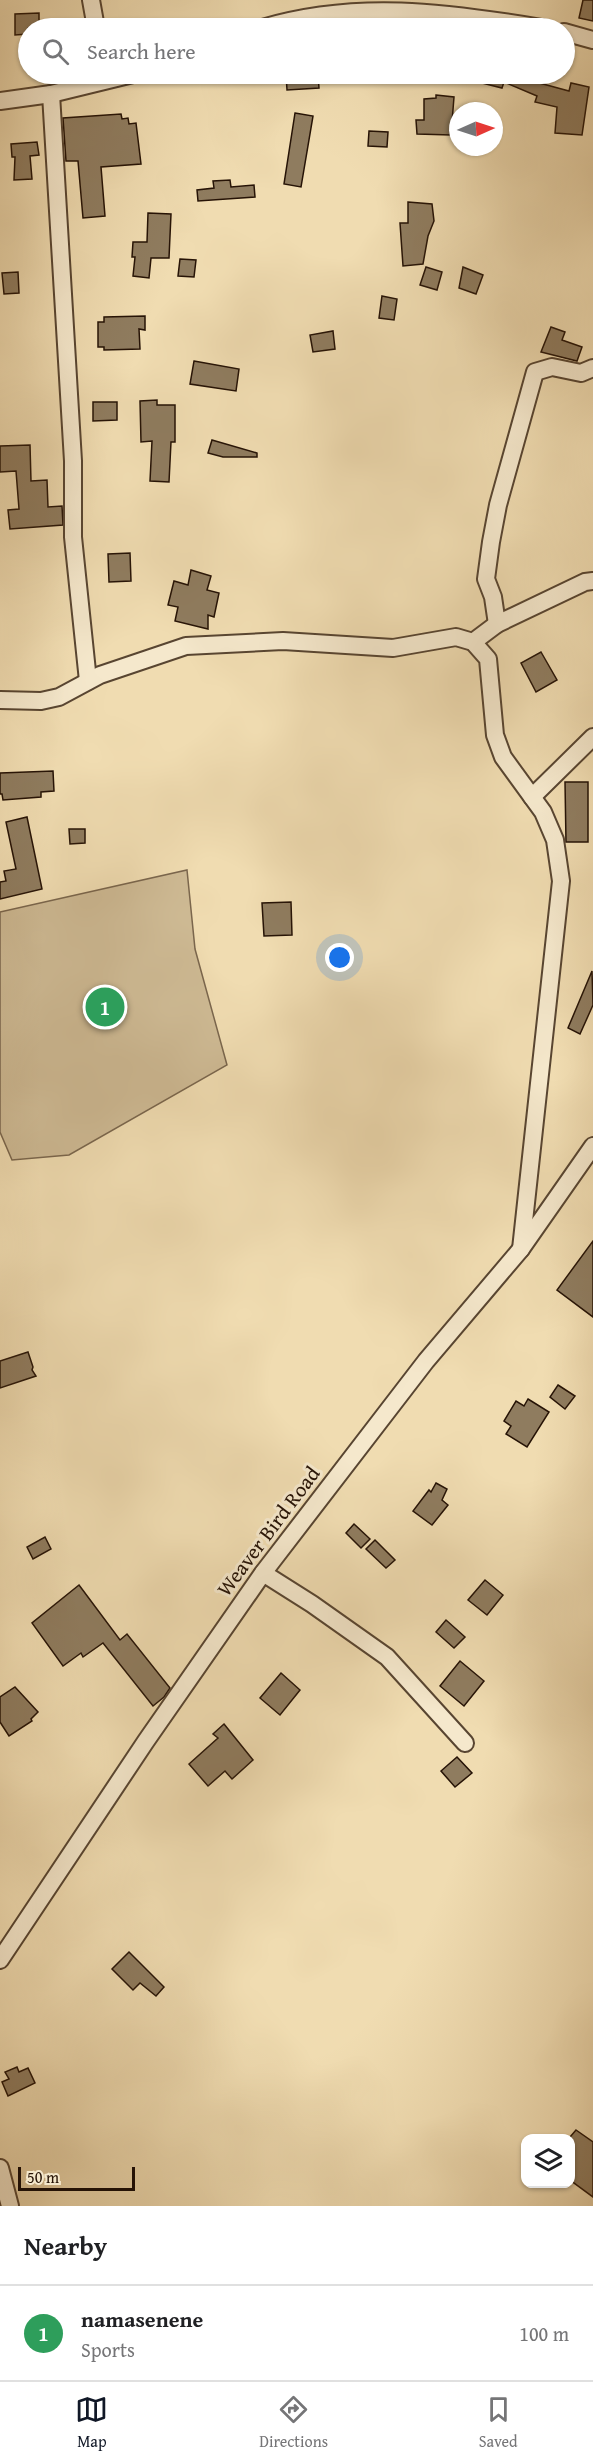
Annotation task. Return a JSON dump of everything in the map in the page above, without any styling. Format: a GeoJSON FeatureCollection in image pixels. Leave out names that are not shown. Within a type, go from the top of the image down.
{"type":"FeatureCollection","features":[{"type":"Feature","properties":{"kind":"street"},"geometry":{"type":"LineString","coordinates":[[91,0],[94,18]]}},
{"type":"Feature","properties":{"kind":"street"},"geometry":{"type":"LineString","coordinates":[[289,18],[311,10],[343,3],[375,1],[408,2],[490,18]]}},
{"type":"Feature","properties":{"kind":"street"},"geometry":{"type":"LineString","coordinates":[[575,35],[593,40]]}},
{"type":"Feature","properties":{"kind":"street"},"geometry":{"type":"LineString","coordinates":[[0,101],[51,94],[83,84]]}},
{"type":"Feature","properties":{"kind":"street"},"geometry":{"type":"LineString","coordinates":[[51,94],[73,461],[73,537],[88,681]]}},
{"type":"Feature","properties":{"kind":"street"},"geometry":{"type":"LineString","coordinates":[[497,624],[493,597],[486,579],[491,542],[498,505],[536,372],[552,367],[581,373],[593,368]]}},
{"type":"Feature","properties":{"kind":"street"},"geometry":{"type":"LineString","coordinates":[[473,642],[497,624],[585,582],[593,581]]}},
{"type":"Feature","properties":{"kind":"street"},"geometry":{"type":"LineString","coordinates":[[0,700],[41,701],[59,697],[100,675],[186,646],[283,641],[393,648],[456,637],[473,642],[488,659],[497,742],[503,757],[543,812],[555,840],[561,881],[521,1249]]}},
{"type":"Feature","properties":{"kind":"street"},"geometry":{"type":"LineString","coordinates":[[532,797],[593,737]]}},
{"type":"Feature","properties":{"kind":"street","name":"Weaver Bird Road"},"geometry":{"type":"LineString","coordinates":[[0,1960],[146,1741],[263,1573],[426,1361],[521,1249],[593,1146]]}},
{"type":"Feature","properties":{"kind":"street"},"geometry":{"type":"LineString","coordinates":[[263,1573],[312,1604],[387,1658],[465,1743]]}},
{"type":"Feature","properties":{"kind":"street"},"geometry":{"type":"LineString","coordinates":[[0,2168],[10,2206]]}},
{"type":"Feature","properties":{"kind":"shaded area"},"geometry":{"type":"Polygon","coordinates":[[[187,870],[195,949],[227,1065],[69,1155],[12,1160],[0,1132],[0,912],[187,870]]]}},
{"type":"Feature","properties":{"kind":"building"},"geometry":{"type":"Polygon","coordinates":[[[583,0],[593,0],[593,21],[579,18],[583,0]]]}},
{"type":"Feature","properties":{"kind":"building"},"geometry":{"type":"Polygon","coordinates":[[[39,13],[39,18],[18,18],[18,35],[15,35],[15,14],[39,13]]]}},
{"type":"Feature","properties":{"kind":"building"},"geometry":{"type":"Polygon","coordinates":[[[287,84],[319,84],[319,88],[287,90],[287,84]]]}},
{"type":"Feature","properties":{"kind":"building"},"geometry":{"type":"Polygon","coordinates":[[[486,84],[503,84],[502,88],[486,84]]]}},
{"type":"Feature","properties":{"kind":"building"},"geometry":{"type":"Polygon","coordinates":[[[509,84],[543,84],[569,91],[571,84],[589,87],[582,135],[555,133],[557,107],[535,102],[537,96],[509,84]]]}},
{"type":"Feature","properties":{"kind":"building"},"geometry":{"type":"Polygon","coordinates":[[[436,95],[454,97],[454,102],[449,102],[449,135],[417,134],[416,120],[424,120],[424,99],[436,98],[436,95]]]}},
{"type":"Feature","properties":{"kind":"building"},"geometry":{"type":"Polygon","coordinates":[[[295,113],[313,116],[301,187],[284,184],[295,113]]]}},
{"type":"Feature","properties":{"kind":"building"},"geometry":{"type":"Polygon","coordinates":[[[121,114],[122,119],[128,118],[129,124],[136,123],[141,164],[101,167],[105,216],[83,218],[78,161],[66,161],[63,118],[121,114]]]}},
{"type":"Feature","properties":{"kind":"building"},"geometry":{"type":"Polygon","coordinates":[[[369,131],[388,132],[387,147],[368,146],[369,131]]]}},
{"type":"Feature","properties":{"kind":"building"},"geometry":{"type":"Polygon","coordinates":[[[37,142],[39,155],[30,156],[32,179],[14,180],[15,157],[12,157],[11,144],[37,142]]]}},
{"type":"Feature","properties":{"kind":"building"},"geometry":{"type":"Polygon","coordinates":[[[230,180],[231,187],[254,185],[255,197],[198,201],[197,190],[214,188],[213,181],[230,180]]]}},
{"type":"Feature","properties":{"kind":"building"},"geometry":{"type":"Polygon","coordinates":[[[408,202],[432,204],[434,221],[428,236],[423,264],[403,266],[400,223],[408,223],[408,202]]]}},
{"type":"Feature","properties":{"kind":"building"},"geometry":{"type":"Polygon","coordinates":[[[148,213],[171,214],[169,258],[151,258],[149,278],[133,276],[135,257],[132,257],[133,242],[147,242],[148,213]]]}},
{"type":"Feature","properties":{"kind":"building"},"geometry":{"type":"Polygon","coordinates":[[[180,259],[196,260],[194,277],[178,276],[180,259]]]}},
{"type":"Feature","properties":{"kind":"building"},"geometry":{"type":"Polygon","coordinates":[[[426,267],[442,272],[437,290],[420,285],[426,267]]]}},
{"type":"Feature","properties":{"kind":"building"},"geometry":{"type":"Polygon","coordinates":[[[463,267],[483,275],[476,294],[459,288],[463,267]]]}},
{"type":"Feature","properties":{"kind":"building"},"geometry":{"type":"Polygon","coordinates":[[[18,272],[19,293],[4,294],[2,273],[18,272]]]}},
{"type":"Feature","properties":{"kind":"building"},"geometry":{"type":"Polygon","coordinates":[[[382,296],[397,299],[394,320],[379,318],[382,296]]]}},
{"type":"Feature","properties":{"kind":"building"},"geometry":{"type":"Polygon","coordinates":[[[145,316],[145,330],[139,329],[140,349],[104,350],[104,347],[98,347],[98,322],[104,322],[104,317],[145,316]]]}},
{"type":"Feature","properties":{"kind":"building"},"geometry":{"type":"Polygon","coordinates":[[[551,327],[565,332],[562,340],[582,347],[577,361],[541,352],[551,327]]]}},
{"type":"Feature","properties":{"kind":"building"},"geometry":{"type":"Polygon","coordinates":[[[333,331],[335,349],[313,352],[310,335],[333,331]]]}},
{"type":"Feature","properties":{"kind":"building"},"geometry":{"type":"Polygon","coordinates":[[[194,361],[239,369],[236,391],[190,384],[194,361]]]}},
{"type":"Feature","properties":{"kind":"building"},"geometry":{"type":"Polygon","coordinates":[[[157,400],[157,405],[175,405],[175,442],[171,442],[169,482],[150,481],[152,441],[141,442],[140,401],[157,400]]]}},
{"type":"Feature","properties":{"kind":"building"},"geometry":{"type":"Polygon","coordinates":[[[93,402],[117,402],[117,420],[93,421],[93,402]]]}},
{"type":"Feature","properties":{"kind":"building"},"geometry":{"type":"Polygon","coordinates":[[[212,440],[257,453],[257,457],[223,457],[208,453],[212,440]]]}},
{"type":"Feature","properties":{"kind":"building"},"geometry":{"type":"Polygon","coordinates":[[[30,445],[31,481],[47,480],[48,507],[62,506],[63,525],[10,529],[8,510],[19,509],[16,471],[0,472],[0,446],[30,445]]]}},
{"type":"Feature","properties":{"kind":"building"},"geometry":{"type":"Polygon","coordinates":[[[130,553],[131,581],[109,582],[108,554],[130,553]]]}},
{"type":"Feature","properties":{"kind":"building"},"geometry":{"type":"Polygon","coordinates":[[[191,570],[211,576],[207,590],[219,593],[214,617],[208,615],[208,629],[175,621],[178,607],[168,605],[174,581],[188,585],[191,570]]]}},
{"type":"Feature","properties":{"kind":"building"},"geometry":{"type":"Polygon","coordinates":[[[541,652],[557,680],[536,692],[521,663],[541,652]]]}},
{"type":"Feature","properties":{"kind":"building"},"geometry":{"type":"Polygon","coordinates":[[[53,771],[54,791],[41,792],[41,797],[3,800],[0,794],[0,773],[53,771]]]}},
{"type":"Feature","properties":{"kind":"building"},"geometry":{"type":"Polygon","coordinates":[[[565,782],[588,782],[588,842],[566,842],[565,782]]]}},
{"type":"Feature","properties":{"kind":"building"},"geometry":{"type":"Polygon","coordinates":[[[27,817],[42,889],[0,899],[0,882],[6,881],[4,871],[16,869],[6,822],[27,817]]]}},
{"type":"Feature","properties":{"kind":"building"},"geometry":{"type":"Polygon","coordinates":[[[69,829],[85,829],[85,843],[70,844],[69,829]]]}},
{"type":"Feature","properties":{"kind":"building"},"geometry":{"type":"Polygon","coordinates":[[[291,902],[292,935],[264,936],[262,903],[291,902]]]}},
{"type":"Feature","properties":{"kind":"building"},"geometry":{"type":"Polygon","coordinates":[[[592,971],[593,1005],[580,1034],[568,1028],[592,971]]]}},
{"type":"Feature","properties":{"kind":"building"},"geometry":{"type":"Polygon","coordinates":[[[593,1241],[593,1317],[557,1290],[593,1241]]]}},
{"type":"Feature","properties":{"kind":"building"},"geometry":{"type":"Polygon","coordinates":[[[28,1352],[32,1370],[36,1376],[0,1388],[0,1361],[28,1352]]]}},
{"type":"Feature","properties":{"kind":"building"},"geometry":{"type":"Polygon","coordinates":[[[558,1385],[575,1396],[565,1409],[550,1397],[558,1385]]]}},
{"type":"Feature","properties":{"kind":"building"},"geometry":{"type":"Polygon","coordinates":[[[528,1399],[549,1412],[527,1447],[506,1434],[511,1426],[504,1421],[516,1401],[524,1406],[528,1399]]]}},
{"type":"Feature","properties":{"kind":"building"},"geometry":{"type":"Polygon","coordinates":[[[436,1483],[447,1489],[442,1500],[448,1505],[432,1525],[413,1511],[429,1490],[431,1492],[436,1483]]]}},
{"type":"Feature","properties":{"kind":"building"},"geometry":{"type":"Polygon","coordinates":[[[354,1524],[370,1539],[361,1548],[346,1533],[354,1524]]]}},
{"type":"Feature","properties":{"kind":"building"},"geometry":{"type":"Polygon","coordinates":[[[45,1537],[51,1549],[33,1559],[27,1547],[45,1537]]]}},
{"type":"Feature","properties":{"kind":"building"},"geometry":{"type":"Polygon","coordinates":[[[375,1540],[395,1560],[386,1568],[366,1549],[375,1540]]]}},
{"type":"Feature","properties":{"kind":"building"},"geometry":{"type":"Polygon","coordinates":[[[485,1580],[503,1595],[487,1615],[468,1600],[485,1580]]]}},
{"type":"Feature","properties":{"kind":"building"},"geometry":{"type":"Polygon","coordinates":[[[79,1585],[120,1640],[127,1634],[170,1688],[164,1697],[153,1706],[103,1643],[83,1657],[81,1653],[63,1666],[32,1623],[79,1585]]]}},
{"type":"Feature","properties":{"kind":"building"},"geometry":{"type":"Polygon","coordinates":[[[446,1620],[465,1637],[454,1648],[436,1632],[446,1620]]]}},
{"type":"Feature","properties":{"kind":"building"},"geometry":{"type":"Polygon","coordinates":[[[460,1661],[484,1681],[464,1706],[440,1686],[460,1661]]]}},
{"type":"Feature","properties":{"kind":"building"},"geometry":{"type":"Polygon","coordinates":[[[281,1673],[300,1690],[280,1715],[260,1698],[281,1673]]]}},
{"type":"Feature","properties":{"kind":"building"},"geometry":{"type":"Polygon","coordinates":[[[15,1687],[38,1712],[31,1719],[32,1721],[9,1736],[0,1722],[0,1697],[15,1687]]]}},
{"type":"Feature","properties":{"kind":"building"},"geometry":{"type":"Polygon","coordinates":[[[224,1724],[253,1760],[232,1779],[225,1771],[208,1786],[189,1764],[218,1738],[213,1734],[224,1724]]]}},
{"type":"Feature","properties":{"kind":"building"},"geometry":{"type":"Polygon","coordinates":[[[457,1757],[472,1773],[455,1787],[441,1771],[457,1757]]]}},
{"type":"Feature","properties":{"kind":"building"},"geometry":{"type":"Polygon","coordinates":[[[129,1952],[164,1987],[156,1996],[140,1983],[133,1990],[112,1969],[129,1952]]]}},
{"type":"Feature","properties":{"kind":"building"},"geometry":{"type":"Polygon","coordinates":[[[17,2067],[19,2072],[28,2068],[35,2083],[8,2096],[2,2082],[9,2079],[5,2072],[17,2067]]]}},
{"type":"Feature","properties":{"kind":"building"},"geometry":{"type":"Polygon","coordinates":[[[576,2130],[593,2142],[593,2197],[575,2184],[575,2134],[573,2134],[576,2130]]]}},
{"type":"Feature","properties":{"kind":"place","name":"namasenene"},"geometry":{"type":"Point","coordinates":[105,1007]}}]}
